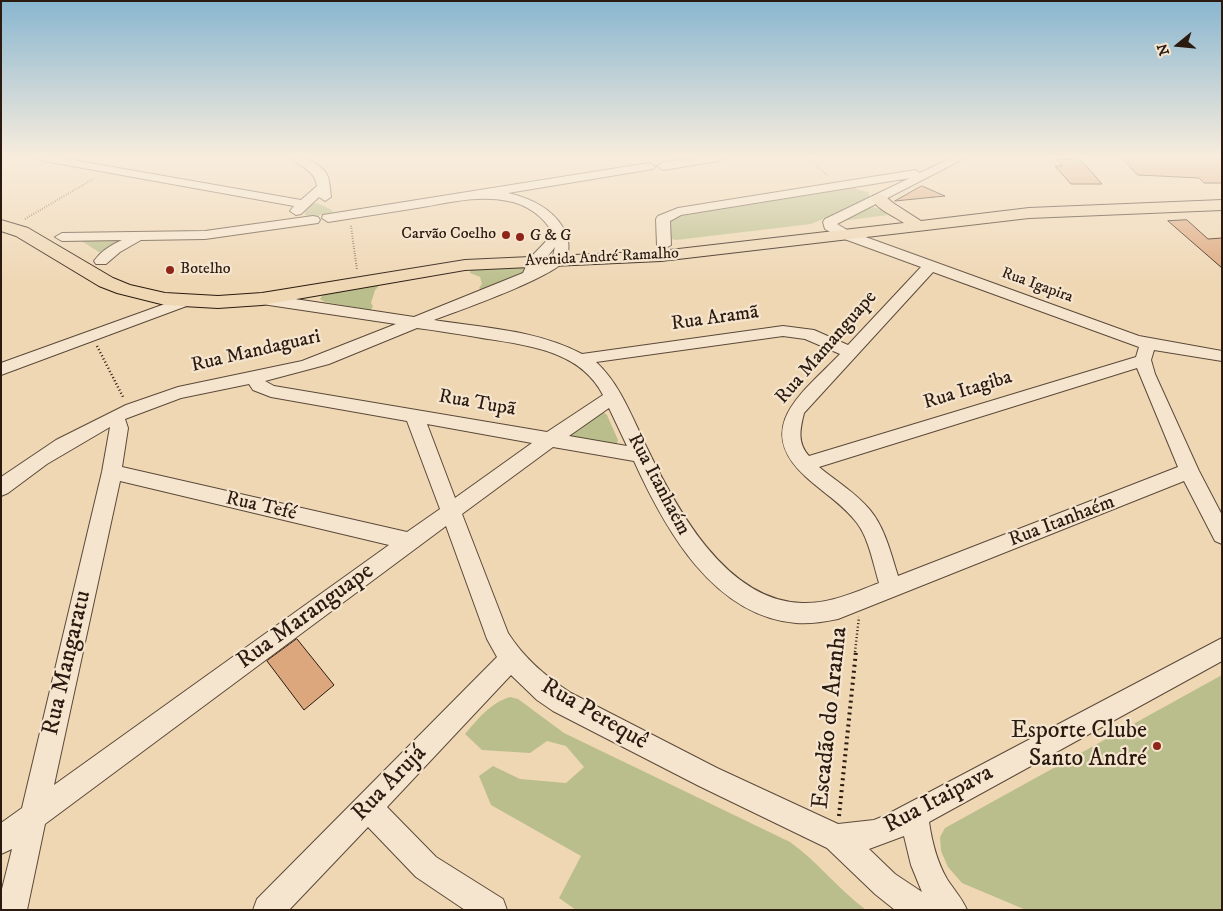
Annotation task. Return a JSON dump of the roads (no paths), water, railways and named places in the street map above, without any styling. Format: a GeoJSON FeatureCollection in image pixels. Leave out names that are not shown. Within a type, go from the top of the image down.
{"type":"FeatureCollection","features":[{"type":"Feature","properties":{"kind":"main road"},"geometry":{"type":"LineString","coordinates":[[883,201],[888,209],[911,221]]}},
{"type":"Feature","properties":{"kind":"main road","name":"Avenida André Ramalho"},"geometry":{"type":"LineString","coordinates":[[548,255],[641,257],[1041,204],[1146,201]]}},
{"type":"Feature","properties":{"kind":"main road","name":"Avenida André Ramalho"},"geometry":{"type":"LineString","coordinates":[[911,221],[1070,210],[1222,205]]}},
{"type":"Feature","properties":{"kind":"main road","name":"Avenida André Ramalho"},"geometry":{"type":"LineString","coordinates":[[1,212],[10,226],[106,282],[145,295],[190,295],[263,287],[446,256],[477,259]]}},
{"type":"Feature","properties":{"kind":"main road","name":"Avenida André Ramalho"},"geometry":{"type":"LineString","coordinates":[[10,226],[62,238],[124,275],[190,295],[225,302],[321,289],[477,259],[664,246],[837,230]]}},
{"type":"Feature","properties":{"kind":"main road"},"geometry":{"type":"LineString","coordinates":[[145,295],[165,286]]}},
{"type":"Feature","properties":{"kind":"street"},"geometry":{"type":"LineString","coordinates":[[274,201],[303,206],[333,204],[355,210],[373,211]]}},
{"type":"Feature","properties":{"kind":"street"},"geometry":{"type":"LineString","coordinates":[[266,227],[303,206],[309,201]]}},
{"type":"Feature","properties":{"kind":"street"},"geometry":{"type":"LineString","coordinates":[[328,218],[336,214],[333,204],[330,201]]}},
{"type":"Feature","properties":{"kind":"street"},"geometry":{"type":"LineString","coordinates":[[62,238],[205,235],[438,201]]}},
{"type":"Feature","properties":{"kind":"street"},"geometry":{"type":"LineString","coordinates":[[522,201],[551,220],[548,255]]}},
{"type":"Feature","properties":{"kind":"street"},"geometry":{"type":"LineString","coordinates":[[664,246],[663,219],[678,212],[752,201]]}},
{"type":"Feature","properties":{"kind":"street"},"geometry":{"type":"LineString","coordinates":[[837,230],[830,222],[876,201]]}},
{"type":"Feature","properties":{"kind":"street"},"geometry":{"type":"LineString","coordinates":[[303,206],[299,217],[313,220]]}},
{"type":"Feature","properties":{"kind":"street","name":"Rua Igapira"},"geometry":{"type":"LineString","coordinates":[[837,230],[1145,352],[1222,356]]}},
{"type":"Feature","properties":{"kind":"street"},"geometry":{"type":"LineString","coordinates":[[101,261],[121,245],[146,236]]}},
{"type":"Feature","properties":{"kind":"street","name":"Rua Mandaguari"},"geometry":{"type":"LineString","coordinates":[[1,488],[41,457],[122,413],[179,393],[305,366],[365,344],[418,322],[548,255]]}},
{"type":"Feature","properties":{"kind":"street","name":"Rua Mamanguape"},"geometry":{"type":"LineString","coordinates":[[891,588],[873,533],[864,517],[854,505],[816,477],[799,456],[789,434],[796,411],[931,266]]}},
{"type":"Feature","properties":{"kind":"street"},"geometry":{"type":"LineString","coordinates":[[321,289],[315,296],[314,301],[323,308]]}},
{"type":"Feature","properties":{"kind":"street"},"geometry":{"type":"LineString","coordinates":[[128,322],[138,311],[145,295]]}},
{"type":"Feature","properties":{"kind":"street"},"geometry":{"type":"LineString","coordinates":[[1,369],[128,322],[190,295]]}},
{"type":"Feature","properties":{"kind":"street","name":"Rua Itanhaém"},"geometry":{"type":"LineString","coordinates":[[262,298],[311,308],[359,313],[529,340],[568,352],[582,359],[595,370],[613,396],[667,508],[684,536],[701,557],[726,581],[752,599],[771,608],[791,613],[813,613],[838,609],[861,601],[1189,471]]}},
{"type":"Feature","properties":{"kind":"street"},"geometry":{"type":"LineString","coordinates":[[359,313],[369,328],[365,344]]}},
{"type":"Feature","properties":{"kind":"street","name":"Rua Aramã"},"geometry":{"type":"LineString","coordinates":[[582,359],[783,331],[808,334],[850,352]]}},
{"type":"Feature","properties":{"kind":"street"},"geometry":{"type":"LineString","coordinates":[[1145,352],[1147,374],[1189,471],[1222,535]]}},
{"type":"Feature","properties":{"kind":"street","name":"Rua Itagiba"},"geometry":{"type":"LineString","coordinates":[[805,464],[1145,352]]}},
{"type":"Feature","properties":{"kind":"street"},"geometry":{"type":"LineString","coordinates":[[305,366],[300,382],[306,396]]}},
{"type":"Feature","properties":{"kind":"street","name":"Rua Tupã"},"geometry":{"type":"LineString","coordinates":[[256,377],[258,386],[263,390],[640,455]]}},
{"type":"Feature","properties":{"kind":"street","name":"Rua Maranguape"},"geometry":{"type":"LineString","coordinates":[[1,840],[549,440],[613,396]]}},
{"type":"Feature","properties":{"kind":"street","name":"Rua Mangaratu"},"geometry":{"type":"LineString","coordinates":[[12,910],[112,472],[122,413]]}},
{"type":"Feature","properties":{"kind":"street","name":"Rua Perequê"},"geometry":{"type":"LineString","coordinates":[[414,415],[499,639],[511,659],[546,691],[581,713],[708,777],[837,838]]}},
{"type":"Feature","properties":{"kind":"street","name":"Rua Tefé"},"geometry":{"type":"LineString","coordinates":[[112,472],[410,542]]}},
{"type":"Feature","properties":{"kind":"street","name":"Rua Itaipava"},"geometry":{"type":"LineString","coordinates":[[837,838],[874,834],[892,827],[1222,649]]}},
{"type":"Feature","properties":{"kind":"street","name":"Rua Arujá"},"geometry":{"type":"LineString","coordinates":[[268,910],[511,659]]}},
{"type":"Feature","properties":{"kind":"street"},"geometry":{"type":"LineString","coordinates":[[368,807],[426,867],[492,910]]}},
{"type":"Feature","properties":{"kind":"street"},"geometry":{"type":"LineString","coordinates":[[914,814],[918,846],[925,867],[941,896],[952,910]]}},
{"type":"Feature","properties":{"kind":"street"},"geometry":{"type":"LineString","coordinates":[[837,838],[885,884],[905,900],[928,910]]}},
{"type":"Feature","properties":{"kind":"place","name":"Carvão Coelho"},"geometry":{"type":"Point","coordinates":[506,235]}},
{"type":"Feature","properties":{"kind":"place","name":"G & G"},"geometry":{"type":"Point","coordinates":[520,237]}},
{"type":"Feature","properties":{"kind":"place","name":"Botelho"},"geometry":{"type":"Point","coordinates":[170,270]}},
{"type":"Feature","properties":{"kind":"place","name":"Esporte Clube Santo André"},"geometry":{"type":"Point","coordinates":[1157,746]}}]}
